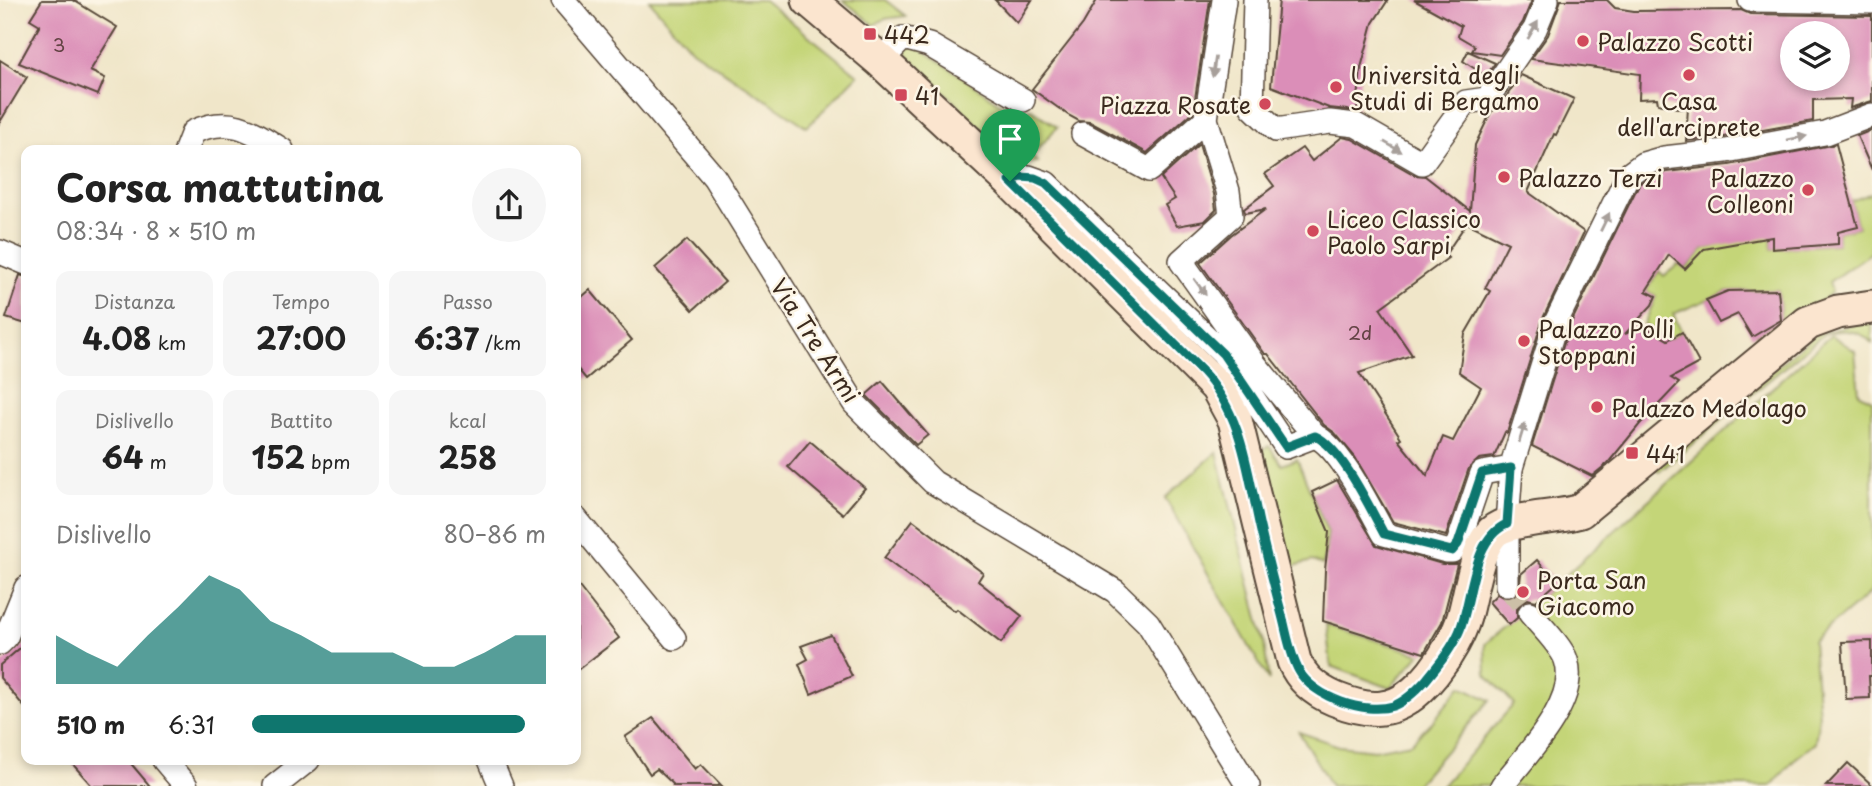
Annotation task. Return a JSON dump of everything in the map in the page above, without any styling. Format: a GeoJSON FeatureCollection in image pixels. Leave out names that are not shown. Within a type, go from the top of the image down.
{"type":"FeatureCollection","features":[{"type":"Feature","properties":{"kind":"street","name":"Via Tre Armi"},"geometry":{"type":"LineString","coordinates":[[563,0],[713,177],[854,403],[933,482],[1115,591],[1148,623],[1248,786]]}},
{"type":"Feature","properties":{"kind":"street"},"geometry":{"type":"LineString","coordinates":[[809,0],[881,61],[1010,181],[1217,387],[1228,404],[1240,437],[1264,547],[1294,661],[1307,683],[1336,700],[1367,708],[1382,708],[1396,705],[1418,689],[1453,645],[1464,618],[1481,552],[1492,533],[1507,524],[1566,516],[1580,511],[1808,323],[1838,312],[1872,307]]}},
{"type":"Feature","properties":{"kind":"street"},"geometry":{"type":"LineString","coordinates":[[1224,0],[1206,119],[1228,191],[1231,216],[1181,261],[1254,363],[1350,474],[1384,534],[1452,551],[1458,544],[1482,473],[1511,468]]}},
{"type":"Feature","properties":{"kind":"street"},"geometry":{"type":"LineString","coordinates":[[1255,0],[1252,107],[1276,130],[1330,122],[1356,125],[1422,163],[1466,102],[1487,99],[1535,29],[1548,0]]}},
{"type":"Feature","properties":{"kind":"street"},"geometry":{"type":"LineString","coordinates":[[1750,0],[1872,2]]}},
{"type":"Feature","properties":{"kind":"street"},"geometry":{"type":"LineString","coordinates":[[881,61],[903,38],[929,45],[1023,100]]}},
{"type":"Feature","properties":{"kind":"street"},"geometry":{"type":"LineString","coordinates":[[1507,585],[1511,468],[1556,322],[1628,176],[1643,164],[1664,158],[1726,151],[1825,133],[1872,115]]}},
{"type":"Feature","properties":{"kind":"street"},"geometry":{"type":"LineString","coordinates":[[1083,134],[1149,170],[1206,119]]}},
{"type":"Feature","properties":{"kind":"street"},"geometry":{"type":"LineString","coordinates":[[188,145],[193,132],[210,124],[239,125],[273,145]]}},
{"type":"Feature","properties":{"kind":"street"},"geometry":{"type":"LineString","coordinates":[[1010,181],[1029,177],[1046,183],[1223,354],[1286,447],[1319,438]]}},
{"type":"Feature","properties":{"kind":"street"},"geometry":{"type":"LineString","coordinates":[[0,252],[21,261]]}},
{"type":"Feature","properties":{"kind":"street"},"geometry":{"type":"LineString","coordinates":[[581,525],[674,638]]}},
{"type":"Feature","properties":{"kind":"street"},"geometry":{"type":"LineString","coordinates":[[11,636],[21,603]]}},
{"type":"Feature","properties":{"kind":"street"},"geometry":{"type":"LineString","coordinates":[[1502,786],[1549,724],[1564,699],[1568,675],[1566,659],[1530,613]]}},
{"type":"Feature","properties":{"kind":"street"},"geometry":{"type":"LineString","coordinates":[[168,765],[186,786]]}},
{"type":"Feature","properties":{"kind":"street"},"geometry":{"type":"LineString","coordinates":[[275,786],[301,765]]}},
{"type":"Feature","properties":{"kind":"street"},"geometry":{"type":"LineString","coordinates":[[493,765],[501,786]]}},
{"type":"Feature","properties":{"kind":"green space"},"geometry":{"type":"Polygon","coordinates":[[[649,0],[764,0],[858,75],[807,127],[692,50],[649,0]]]}},
{"type":"Feature","properties":{"kind":"green space"},"geometry":{"type":"Polygon","coordinates":[[[843,0],[885,0],[906,16],[884,19],[874,25],[843,0]]]}},
{"type":"Feature","properties":{"kind":"green space"},"geometry":{"type":"Polygon","coordinates":[[[910,41],[1017,115],[1031,109],[1057,127],[1032,156],[1037,162],[1017,164],[899,47],[910,41]]]}},
{"type":"Feature","properties":{"kind":"green space"},"geometry":{"type":"Polygon","coordinates":[[[1872,193],[1872,252],[1829,282],[1832,292],[1819,304],[1762,342],[1756,334],[1781,321],[1778,290],[1728,291],[1673,314],[1682,332],[1654,348],[1662,336],[1644,325],[1656,296],[1646,291],[1659,271],[1664,276],[1679,264],[1686,269],[1704,249],[1771,233],[1772,249],[1838,244],[1838,232],[1858,227],[1851,201],[1872,193]]]}},
{"type":"Feature","properties":{"kind":"green space"},"geometry":{"type":"Polygon","coordinates":[[[1872,320],[1872,343],[1862,335],[1850,331],[1824,334],[1659,472],[1655,468],[1816,334],[1872,320]]]}},
{"type":"Feature","properties":{"kind":"green space"},"geometry":{"type":"Polygon","coordinates":[[[1831,335],[1855,351],[1859,393],[1872,400],[1872,591],[1813,641],[1819,716],[1815,743],[1796,758],[1771,786],[1442,786],[1514,704],[1486,674],[1485,644],[1557,583],[1831,335]]]}},
{"type":"Feature","properties":{"kind":"green space"},"geometry":{"type":"Polygon","coordinates":[[[1269,446],[1282,465],[1297,459],[1328,533],[1323,565],[1312,561],[1290,567],[1261,450],[1269,446]]]}},
{"type":"Feature","properties":{"kind":"green space"},"geometry":{"type":"Polygon","coordinates":[[[1217,452],[1264,643],[1269,681],[1165,498],[1217,452]]]}},
{"type":"Feature","properties":{"kind":"green space"},"geometry":{"type":"Polygon","coordinates":[[[1326,625],[1420,654],[1390,688],[1331,666],[1326,625]]]}},
{"type":"Feature","properties":{"kind":"green space"},"geometry":{"type":"Polygon","coordinates":[[[1461,686],[1490,700],[1415,786],[1331,786],[1299,732],[1339,746],[1374,750],[1411,743],[1461,686]]]}},
{"type":"Feature","properties":{"kind":"building"},"geometry":{"type":"Polygon","coordinates":[[[42,0],[73,0],[117,27],[90,71],[105,78],[98,95],[19,63],[40,25],[30,19],[42,0]]]}},
{"type":"Feature","properties":{"kind":"building"},"geometry":{"type":"Polygon","coordinates":[[[995,0],[1032,0],[1017,23],[995,0]]]}},
{"type":"Feature","properties":{"kind":"building"},"geometry":{"type":"Polygon","coordinates":[[[1097,0],[1210,0],[1193,112],[1147,153],[1090,122],[1079,121],[1068,115],[1032,89],[1083,24],[1097,0]]]}},
{"type":"Feature","properties":{"kind":"building"},"geometry":{"type":"Polygon","coordinates":[[[1279,0],[1388,0],[1373,23],[1361,68],[1357,111],[1329,108],[1271,86],[1279,0]]]}},
{"type":"Feature","properties":{"kind":"building"},"geometry":{"type":"Polygon","coordinates":[[[1414,0],[1532,0],[1523,22],[1500,55],[1472,51],[1475,46],[1458,36],[1461,26],[1414,0]]]}},
{"type":"Feature","properties":{"kind":"building"},"geometry":{"type":"Polygon","coordinates":[[[1561,0],[1607,0],[1615,8],[1634,11],[1741,10],[1750,14],[1872,16],[1872,101],[1850,108],[1851,99],[1813,100],[1813,121],[1724,137],[1686,141],[1688,107],[1682,109],[1658,104],[1657,98],[1639,99],[1640,74],[1531,59],[1548,35],[1561,0]]]}},
{"type":"Feature","properties":{"kind":"building"},"geometry":{"type":"Polygon","coordinates":[[[1468,51],[1495,63],[1486,76],[1463,61],[1468,51]]]}},
{"type":"Feature","properties":{"kind":"building"},"geometry":{"type":"Polygon","coordinates":[[[0,60],[27,77],[0,122],[0,60]]]}},
{"type":"Feature","properties":{"kind":"building"},"geometry":{"type":"Polygon","coordinates":[[[1521,75],[1574,99],[1556,135],[1554,134],[1528,192],[1584,232],[1543,318],[1507,433],[1505,432],[1494,457],[1479,459],[1469,468],[1446,536],[1393,522],[1355,457],[1335,433],[1324,425],[1268,354],[1265,354],[1200,263],[1266,209],[1245,213],[1244,209],[1274,186],[1265,174],[1302,148],[1312,161],[1342,137],[1352,139],[1415,175],[1425,176],[1470,211],[1475,145],[1491,112],[1499,107],[1521,75]],[[1470,218],[1445,255],[1448,258],[1380,308],[1412,355],[1359,373],[1401,438],[1398,440],[1427,476],[1443,437],[1453,441],[1481,387],[1459,372],[1465,334],[1490,291],[1485,288],[1508,243],[1469,224],[1470,218]]]}},
{"type":"Feature","properties":{"kind":"building"},"geometry":{"type":"Polygon","coordinates":[[[1872,130],[1872,170],[1857,136],[1872,130]]]}},
{"type":"Feature","properties":{"kind":"building"},"geometry":{"type":"Polygon","coordinates":[[[1199,144],[1216,210],[1205,221],[1177,226],[1165,205],[1175,199],[1161,178],[1199,144]]]}},
{"type":"Feature","properties":{"kind":"building"},"geometry":{"type":"Polygon","coordinates":[[[1836,144],[1858,227],[1838,232],[1838,244],[1772,249],[1772,237],[1704,249],[1685,269],[1669,255],[1646,291],[1656,296],[1652,305],[1625,334],[1644,326],[1668,340],[1682,332],[1699,363],[1671,378],[1679,383],[1608,463],[1592,476],[1532,446],[1569,327],[1639,184],[1649,177],[1667,172],[1729,165],[1836,144]]]}},
{"type":"Feature","properties":{"kind":"building"},"geometry":{"type":"Polygon","coordinates":[[[687,240],[725,282],[693,310],[655,268],[687,240]]]}},
{"type":"Feature","properties":{"kind":"building"},"geometry":{"type":"Polygon","coordinates":[[[20,275],[21,275],[21,322],[6,318],[20,275]]]}},
{"type":"Feature","properties":{"kind":"building"},"geometry":{"type":"Polygon","coordinates":[[[590,290],[632,340],[586,379],[581,373],[581,298],[590,290]]]}},
{"type":"Feature","properties":{"kind":"building"},"geometry":{"type":"Polygon","coordinates":[[[1778,290],[1781,320],[1752,337],[1738,314],[1719,323],[1706,300],[1728,291],[1778,290]]]}},
{"type":"Feature","properties":{"kind":"building"},"geometry":{"type":"Polygon","coordinates":[[[882,381],[928,435],[916,445],[866,395],[882,381]]]}},
{"type":"Feature","properties":{"kind":"building"},"geometry":{"type":"Polygon","coordinates":[[[810,441],[865,488],[843,514],[788,467],[810,441]]]}},
{"type":"Feature","properties":{"kind":"building"},"geometry":{"type":"Polygon","coordinates":[[[1337,480],[1376,545],[1442,564],[1457,564],[1442,622],[1424,653],[1323,621],[1329,532],[1312,492],[1337,480]]]}},
{"type":"Feature","properties":{"kind":"building"},"geometry":{"type":"Polygon","coordinates":[[[913,520],[983,573],[978,581],[1022,616],[1001,643],[884,558],[913,520]]]}},
{"type":"Feature","properties":{"kind":"building","name":"Porta San Giacomo"},"geometry":{"type":"Polygon","coordinates":[[[1537,560],[1557,583],[1536,601],[1528,599],[1520,603],[1517,618],[1509,625],[1489,602],[1497,594],[1506,599],[1515,597],[1519,591],[1521,574],[1537,560]]]}},
{"type":"Feature","properties":{"kind":"building"},"geometry":{"type":"Polygon","coordinates":[[[581,589],[619,638],[581,667],[581,589]]]}},
{"type":"Feature","properties":{"kind":"building"},"geometry":{"type":"Polygon","coordinates":[[[831,635],[852,676],[811,694],[799,664],[808,659],[801,646],[831,635]]]}},
{"type":"Feature","properties":{"kind":"building"},"geometry":{"type":"Polygon","coordinates":[[[1872,641],[1870,698],[1846,699],[1842,642],[1872,641]]]}},
{"type":"Feature","properties":{"kind":"building"},"geometry":{"type":"Polygon","coordinates":[[[21,647],[21,703],[0,678],[0,665],[21,647]]]}},
{"type":"Feature","properties":{"kind":"building"},"geometry":{"type":"Polygon","coordinates":[[[653,718],[695,769],[701,764],[722,786],[672,786],[674,785],[657,769],[650,774],[625,737],[653,718]]]}},
{"type":"Feature","properties":{"kind":"building"},"geometry":{"type":"Polygon","coordinates":[[[1848,763],[1872,785],[1872,786],[1826,786],[1848,763]]]}},
{"type":"Feature","properties":{"kind":"building"},"geometry":{"type":"Polygon","coordinates":[[[73,765],[132,765],[150,786],[92,786],[73,765]]]}},
{"type":"Feature","properties":{"kind":"tunnel"},"geometry":{"type":"LineString","coordinates":[[1507,585],[1530,613]]}},
{"type":"Feature","properties":{"kind":"place","name":"442"},"geometry":{"type":"Point","coordinates":[870,34]}},
{"type":"Feature","properties":{"kind":"place","name":"Palazzo Scotti"},"geometry":{"type":"Point","coordinates":[1583,41]}},
{"type":"Feature","properties":{"kind":"place","name":"Casa dell'arciprete"},"geometry":{"type":"Point","coordinates":[1689,75]}},
{"type":"Feature","properties":{"kind":"place","name":"Università degli Studi di Bergamo"},"geometry":{"type":"Point","coordinates":[1336,87]}},
{"type":"Feature","properties":{"kind":"place","name":"41"},"geometry":{"type":"Point","coordinates":[901,95]}},
{"type":"Feature","properties":{"kind":"place","name":"Piazza Rosate"},"geometry":{"type":"Point","coordinates":[1265,104]}},
{"type":"Feature","properties":{"kind":"place","name":"Palazzo Terzi"},"geometry":{"type":"Point","coordinates":[1504,177]}},
{"type":"Feature","properties":{"kind":"place","name":"Palazzo Colleoni"},"geometry":{"type":"Point","coordinates":[1808,190]}},
{"type":"Feature","properties":{"kind":"place","name":"Liceo Classico Paolo Sarpi"},"geometry":{"type":"Point","coordinates":[1313,231]}},
{"type":"Feature","properties":{"kind":"place","name":"Palazzo Polli Stoppani"},"geometry":{"type":"Point","coordinates":[1524,341]}},
{"type":"Feature","properties":{"kind":"place","name":"Palazzo Medolago"},"geometry":{"type":"Point","coordinates":[1597,407]}},
{"type":"Feature","properties":{"kind":"place","name":"441"},"geometry":{"type":"Point","coordinates":[1632,453]}},
{"type":"Feature","properties":{"kind":"place","name":"Porta San Giacomo"},"geometry":{"type":"Point","coordinates":[1523,592]}},
{"type":"Feature","properties":{"kind":"route"},"geometry":{"type":"LineString","coordinates":[[1029,177],[1046,183],[1223,354],[1286,447],[1315,436],[1324,440],[1350,474],[1384,534],[1452,551],[1458,544],[1482,473],[1511,468],[1507,524],[1492,533],[1481,552],[1460,631],[1445,657],[1406,699],[1396,705],[1382,708],[1352,705],[1326,695],[1307,683],[1299,673],[1264,547],[1240,437],[1228,404],[1202,371],[1010,181],[1029,177]]}}]}
